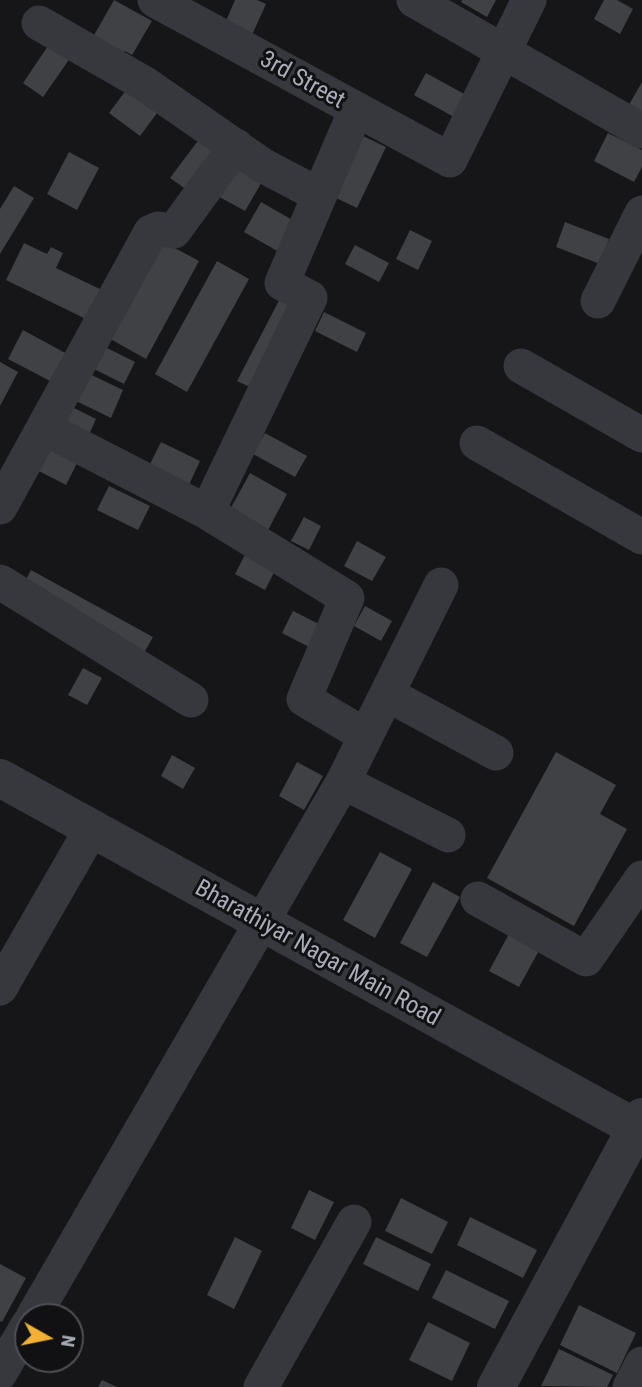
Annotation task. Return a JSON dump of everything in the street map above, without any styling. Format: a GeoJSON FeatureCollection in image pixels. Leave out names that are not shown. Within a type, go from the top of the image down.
{"type":"FeatureCollection","features":[{"type":"Feature","properties":{"kind":"street","name":"3rd Street"},"geometry":{"type":"LineString","coordinates":[[155,0],[450,160],[502,52]]}},
{"type":"Feature","properties":{"kind":"street"},"geometry":{"type":"LineString","coordinates":[[414,0],[642,131]]}},
{"type":"Feature","properties":{"kind":"street"},"geometry":{"type":"LineString","coordinates":[[502,52],[529,0]]}},
{"type":"Feature","properties":{"kind":"street"},"geometry":{"type":"LineString","coordinates":[[38,23],[145,84],[262,165],[319,195]]}},
{"type":"Feature","properties":{"kind":"street"},"geometry":{"type":"LineString","coordinates":[[207,512],[310,298],[282,284],[356,110]]}},
{"type":"Feature","properties":{"kind":"street"},"geometry":{"type":"LineString","coordinates":[[0,507],[13,453],[44,428],[151,232],[158,229],[174,231],[236,146]]}},
{"type":"Feature","properties":{"kind":"street"},"geometry":{"type":"LineString","coordinates":[[598,301],[642,214]]}},
{"type":"Feature","properties":{"kind":"street"},"geometry":{"type":"LineString","coordinates":[[521,366],[642,435]]}},
{"type":"Feature","properties":{"kind":"street"},"geometry":{"type":"LineString","coordinates":[[44,428],[207,512],[347,598],[304,699],[366,736]]}},
{"type":"Feature","properties":{"kind":"street"},"geometry":{"type":"LineString","coordinates":[[477,443],[642,537]]}},
{"type":"Feature","properties":{"kind":"street"},"geometry":{"type":"LineString","coordinates":[[0,582],[191,700]]}},
{"type":"Feature","properties":{"kind":"street"},"geometry":{"type":"LineString","coordinates":[[41,1303],[343,782],[441,585]]}},
{"type":"Feature","properties":{"kind":"street"},"geometry":{"type":"LineString","coordinates":[[387,694],[496,753]]}},
{"type":"Feature","properties":{"kind":"street","name":"Bharathiyar Nagar Main Road"},"geometry":{"type":"LineString","coordinates":[[0,778],[261,923],[639,1123]]}},
{"type":"Feature","properties":{"kind":"street"},"geometry":{"type":"LineString","coordinates":[[343,782],[448,835]]}},
{"type":"Feature","properties":{"kind":"street"},"geometry":{"type":"LineString","coordinates":[[0,988],[90,830]]}},
{"type":"Feature","properties":{"kind":"street"},"geometry":{"type":"LineString","coordinates":[[478,899],[586,959],[642,878]]}},
{"type":"Feature","properties":{"kind":"street"},"geometry":{"type":"LineString","coordinates":[[496,1387],[639,1123]]}},
{"type":"Feature","properties":{"kind":"street"},"geometry":{"type":"LineString","coordinates":[[261,1387],[354,1222]]}},
{"type":"Feature","properties":{"kind":"street"},"geometry":{"type":"LineString","coordinates":[[0,1373],[14,1349]]}},
{"type":"Feature","properties":{"kind":"street"},"geometry":{"type":"LineString","coordinates":[[630,1387],[642,1364]]}},
{"type":"Feature","properties":{"kind":"building"},"geometry":{"type":"Polygon","coordinates":[[[114,0],[152,21],[132,55],[125,51],[119,62],[89,44],[114,0]]]}},
{"type":"Feature","properties":{"kind":"building"},"geometry":{"type":"Polygon","coordinates":[[[235,0],[257,0],[266,4],[247,46],[220,35],[235,0]]]}},
{"type":"Feature","properties":{"kind":"building"},"geometry":{"type":"Polygon","coordinates":[[[496,0],[487,17],[461,2],[496,0]]]}},
{"type":"Feature","properties":{"kind":"building"},"geometry":{"type":"Polygon","coordinates":[[[604,0],[617,0],[633,9],[620,34],[594,19],[604,0]]]}},
{"type":"Feature","properties":{"kind":"building"},"geometry":{"type":"Polygon","coordinates":[[[52,40],[73,54],[43,97],[23,83],[52,40]]]}},
{"type":"Feature","properties":{"kind":"building"},"geometry":{"type":"Polygon","coordinates":[[[426,73],[477,101],[465,123],[414,95],[426,73]]]}},
{"type":"Feature","properties":{"kind":"building"},"geometry":{"type":"Polygon","coordinates":[[[132,82],[163,105],[140,136],[109,113],[132,82]]]}},
{"type":"Feature","properties":{"kind":"building"},"geometry":{"type":"Polygon","coordinates":[[[642,82],[642,119],[626,110],[642,82]]]}},
{"type":"Feature","properties":{"kind":"building"},"geometry":{"type":"Polygon","coordinates":[[[608,133],[642,150],[642,167],[634,182],[594,161],[608,133]]]}},
{"type":"Feature","properties":{"kind":"building"},"geometry":{"type":"Polygon","coordinates":[[[363,136],[386,147],[357,208],[334,197],[363,136]]]}},
{"type":"Feature","properties":{"kind":"building"},"geometry":{"type":"Polygon","coordinates":[[[200,138],[223,155],[194,195],[170,178],[200,138]]]}},
{"type":"Feature","properties":{"kind":"building"},"geometry":{"type":"Polygon","coordinates":[[[69,152],[99,168],[77,210],[47,194],[69,152]]]}},
{"type":"Feature","properties":{"kind":"building"},"geometry":{"type":"Polygon","coordinates":[[[232,162],[263,180],[245,211],[214,194],[232,162]]]}},
{"type":"Feature","properties":{"kind":"building"},"geometry":{"type":"Polygon","coordinates":[[[14,186],[34,198],[0,254],[0,209],[14,186]]]}},
{"type":"Feature","properties":{"kind":"building"},"geometry":{"type":"Polygon","coordinates":[[[261,202],[296,222],[279,252],[244,232],[261,202]]]}},
{"type":"Feature","properties":{"kind":"building"},"geometry":{"type":"Polygon","coordinates":[[[565,222],[609,239],[600,264],[556,247],[565,222]]]}},
{"type":"Feature","properties":{"kind":"building"},"geometry":{"type":"Polygon","coordinates":[[[410,230],[432,241],[418,270],[396,259],[410,230]]]}},
{"type":"Feature","properties":{"kind":"building"},"geometry":{"type":"Polygon","coordinates":[[[158,239],[199,261],[146,359],[105,336],[158,239]]]}},
{"type":"Feature","properties":{"kind":"building"},"geometry":{"type":"Polygon","coordinates":[[[24,243],[47,254],[51,247],[63,253],[56,268],[104,291],[90,321],[6,280],[24,243]]]}},
{"type":"Feature","properties":{"kind":"building"},"geometry":{"type":"Polygon","coordinates":[[[355,245],[389,263],[379,282],[345,264],[355,245]]]}},
{"type":"Feature","properties":{"kind":"building"},"geometry":{"type":"Polygon","coordinates":[[[217,261],[249,279],[187,392],[155,374],[217,261]]]}},
{"type":"Feature","properties":{"kind":"building"},"geometry":{"type":"Polygon","coordinates":[[[284,291],[298,299],[252,388],[237,381],[284,291]]]}},
{"type":"Feature","properties":{"kind":"building"},"geometry":{"type":"Polygon","coordinates":[[[324,312],[366,333],[357,352],[315,331],[324,312]]]}},
{"type":"Feature","properties":{"kind":"building"},"geometry":{"type":"Polygon","coordinates":[[[23,330],[67,354],[52,382],[8,359],[23,330]]]}},
{"type":"Feature","properties":{"kind":"building"},"geometry":{"type":"Polygon","coordinates":[[[97,343],[135,362],[124,384],[86,365],[97,343]]]}},
{"type":"Feature","properties":{"kind":"building"},"geometry":{"type":"Polygon","coordinates":[[[0,362],[18,372],[0,406],[0,362]]]}},
{"type":"Feature","properties":{"kind":"building"},"geometry":{"type":"Polygon","coordinates":[[[81,370],[123,390],[111,418],[68,397],[81,370]]]}},
{"type":"Feature","properties":{"kind":"building"},"geometry":{"type":"Polygon","coordinates":[[[70,406],[96,419],[88,437],[61,424],[70,406]]]}},
{"type":"Feature","properties":{"kind":"building"},"geometry":{"type":"Polygon","coordinates":[[[265,433],[307,456],[295,477],[253,454],[265,433]]]}},
{"type":"Feature","properties":{"kind":"building"},"geometry":{"type":"Polygon","coordinates":[[[161,442],[200,461],[188,487],[148,468],[161,442]]]}},
{"type":"Feature","properties":{"kind":"building"},"geometry":{"type":"Polygon","coordinates":[[[43,443],[78,461],[66,485],[31,467],[43,443]]]}},
{"type":"Feature","properties":{"kind":"building"},"geometry":{"type":"Polygon","coordinates":[[[250,473],[287,494],[266,534],[228,513],[250,473]]]}},
{"type":"Feature","properties":{"kind":"building"},"geometry":{"type":"Polygon","coordinates":[[[109,486],[150,506],[138,530],[97,510],[109,486]]]}},
{"type":"Feature","properties":{"kind":"building"},"geometry":{"type":"Polygon","coordinates":[[[304,517],[321,526],[309,550],[291,541],[304,517]]]}},
{"type":"Feature","properties":{"kind":"building"},"geometry":{"type":"Polygon","coordinates":[[[357,541],[386,557],[372,581],[344,566],[357,541]]]}},
{"type":"Feature","properties":{"kind":"building"},"geometry":{"type":"Polygon","coordinates":[[[249,547],[279,563],[265,590],[235,574],[249,547]]]}},
{"type":"Feature","properties":{"kind":"building"},"geometry":{"type":"Polygon","coordinates":[[[31,570],[153,637],[140,660],[19,593],[31,570]]]}},
{"type":"Feature","properties":{"kind":"building"},"geometry":{"type":"Polygon","coordinates":[[[365,606],[392,621],[381,641],[354,626],[365,606]]]}},
{"type":"Feature","properties":{"kind":"building"},"geometry":{"type":"Polygon","coordinates":[[[293,611],[325,627],[313,649],[282,633],[293,611]]]}},
{"type":"Feature","properties":{"kind":"building"},"geometry":{"type":"Polygon","coordinates":[[[83,668],[102,678],[87,705],[68,695],[83,668]]]}},
{"type":"Feature","properties":{"kind":"building"},"geometry":{"type":"Polygon","coordinates":[[[556,752],[616,785],[600,814],[627,829],[574,926],[487,878],[556,752]]]}},
{"type":"Feature","properties":{"kind":"building"},"geometry":{"type":"Polygon","coordinates":[[[172,755],[195,768],[183,789],[161,776],[172,755]]]}},
{"type":"Feature","properties":{"kind":"building"},"geometry":{"type":"Polygon","coordinates":[[[297,762],[323,776],[304,810],[279,796],[297,762]]]}},
{"type":"Feature","properties":{"kind":"building"},"geometry":{"type":"Polygon","coordinates":[[[380,852],[412,869],[375,938],[343,920],[380,852]]]}},
{"type":"Feature","properties":{"kind":"building"},"geometry":{"type":"Polygon","coordinates":[[[433,882],[460,897],[427,957],[400,943],[433,882]]]}},
{"type":"Feature","properties":{"kind":"building"},"geometry":{"type":"Polygon","coordinates":[[[511,930],[541,947],[519,987],[489,971],[511,930]]]}},
{"type":"Feature","properties":{"kind":"building"},"geometry":{"type":"Polygon","coordinates":[[[309,1190],[334,1202],[315,1240],[291,1228],[309,1190]]]}},
{"type":"Feature","properties":{"kind":"building"},"geometry":{"type":"Polygon","coordinates":[[[401,1198],[448,1222],[432,1254],[385,1231],[401,1198]]]}},
{"type":"Feature","properties":{"kind":"building"},"geometry":{"type":"Polygon","coordinates":[[[470,1217],[537,1250],[523,1278],[457,1245],[470,1217]]]}},
{"type":"Feature","properties":{"kind":"building"},"geometry":{"type":"Polygon","coordinates":[[[235,1237],[262,1251],[234,1309],[207,1295],[235,1237]]]}},
{"type":"Feature","properties":{"kind":"building"},"geometry":{"type":"Polygon","coordinates":[[[376,1237],[431,1264],[418,1291],[363,1264],[376,1237]]]}},
{"type":"Feature","properties":{"kind":"building"},"geometry":{"type":"Polygon","coordinates":[[[0,1264],[26,1278],[2,1322],[0,1321],[0,1264]]]}},
{"type":"Feature","properties":{"kind":"building"},"geometry":{"type":"Polygon","coordinates":[[[446,1270],[509,1301],[495,1329],[432,1298],[446,1270]]]}},
{"type":"Feature","properties":{"kind":"building"},"geometry":{"type":"Polygon","coordinates":[[[579,1305],[636,1333],[617,1373],[560,1345],[579,1305]]]}},
{"type":"Feature","properties":{"kind":"building"},"geometry":{"type":"Polygon","coordinates":[[[428,1322],[470,1343],[452,1381],[409,1360],[428,1322]]]}},
{"type":"Feature","properties":{"kind":"building"},"geometry":{"type":"Polygon","coordinates":[[[559,1349],[613,1375],[607,1387],[541,1386],[559,1349]]]}},
{"type":"Feature","properties":{"kind":"building"},"geometry":{"type":"Polygon","coordinates":[[[102,1380],[117,1387],[98,1387],[102,1380]]]}}]}
